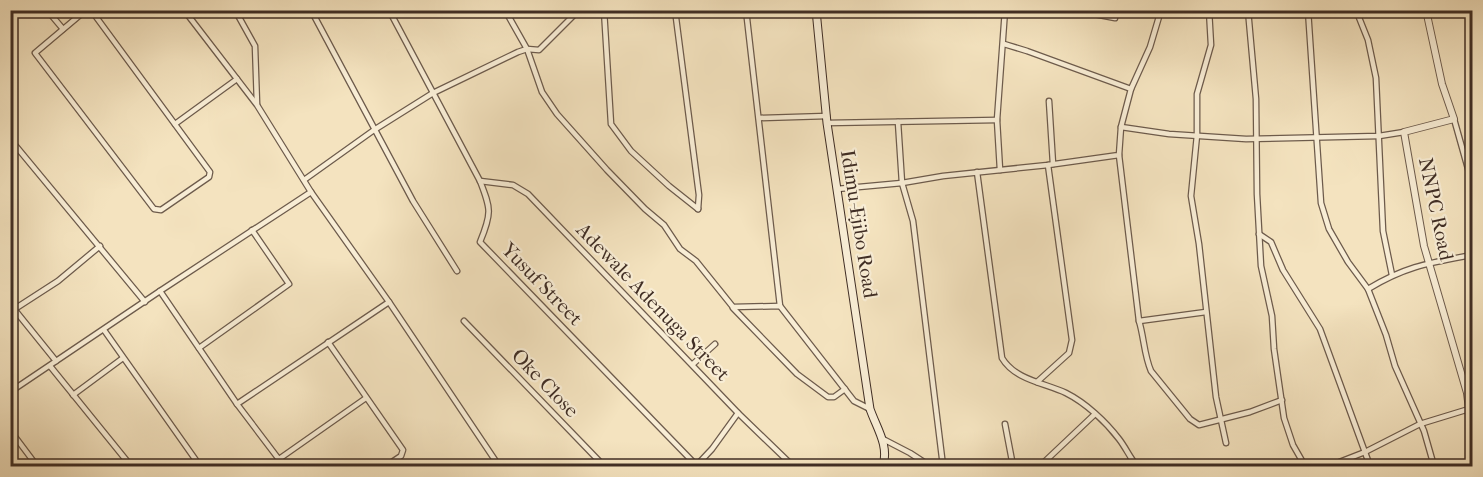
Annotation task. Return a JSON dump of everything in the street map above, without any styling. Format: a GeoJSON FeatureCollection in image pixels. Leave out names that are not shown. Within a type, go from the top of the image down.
{"type":"FeatureCollection","features":[{"type":"Feature","properties":{"kind":"main road","name":"Idimu-Ejibo Road"},"geometry":{"type":"LineString","coordinates":[[816,10],[827,119],[870,409],[883,440]]}},
{"type":"Feature","properties":{"kind":"main road"},"geometry":{"type":"LineString","coordinates":[[883,440],[885,456],[883,466]]}},
{"type":"Feature","properties":{"kind":"street"},"geometry":{"type":"LineString","coordinates":[[47,10],[63,29]]}},
{"type":"Feature","properties":{"kind":"street"},"geometry":{"type":"LineString","coordinates":[[86,10],[35,53],[155,210],[161,210],[210,174],[91,10]]}},
{"type":"Feature","properties":{"kind":"street"},"geometry":{"type":"LineString","coordinates":[[184,10],[257,105],[311,192],[389,303],[498,466]]}},
{"type":"Feature","properties":{"kind":"street"},"geometry":{"type":"LineString","coordinates":[[235,10],[255,46],[257,105]]}},
{"type":"Feature","properties":{"kind":"street"},"geometry":{"type":"LineString","coordinates":[[311,10],[413,201],[457,271]]}},
{"type":"Feature","properties":{"kind":"street","name":"Yusuf Street"},"geometry":{"type":"LineString","coordinates":[[389,10],[480,181],[490,205],[489,221],[480,242],[697,466]]}},
{"type":"Feature","properties":{"kind":"street"},"geometry":{"type":"LineString","coordinates":[[505,10],[526,49],[542,92],[557,114],[607,170],[664,225],[680,249],[696,261],[733,307],[797,374],[828,397],[834,397],[845,389]]}},
{"type":"Feature","properties":{"kind":"street"},"geometry":{"type":"LineString","coordinates":[[304,180],[374,130],[434,93],[526,49],[534,51],[543,48],[579,10]]}},
{"type":"Feature","properties":{"kind":"street"},"geometry":{"type":"LineString","coordinates":[[604,10],[611,124],[631,151],[698,209],[699,195],[675,10]]}},
{"type":"Feature","properties":{"kind":"street"},"geometry":{"type":"LineString","coordinates":[[746,10],[780,306],[854,401],[870,409]]}},
{"type":"Feature","properties":{"kind":"street"},"geometry":{"type":"LineString","coordinates":[[1000,170],[997,120],[1005,10]]}},
{"type":"Feature","properties":{"kind":"street"},"geometry":{"type":"LineString","coordinates":[[1073,10],[1115,18]]}},
{"type":"Feature","properties":{"kind":"street"},"geometry":{"type":"LineString","coordinates":[[1161,10],[1150,47],[1131,88],[1121,127],[1119,155],[1139,321],[1144,337],[1147,363],[1172,398],[1194,423],[1205,424],[1250,412],[1282,400]]}},
{"type":"Feature","properties":{"kind":"street"},"geometry":{"type":"LineString","coordinates":[[1209,10],[1211,45],[1197,94],[1197,135],[1191,196],[1216,397],[1226,443]]}},
{"type":"Feature","properties":{"kind":"street"},"geometry":{"type":"LineString","coordinates":[[1248,10],[1256,99],[1255,139],[1262,277],[1270,306],[1288,432],[1305,466]]}},
{"type":"Feature","properties":{"kind":"street"},"geometry":{"type":"LineString","coordinates":[[1308,10],[1321,203],[1324,216],[1348,262],[1368,289],[1395,366],[1424,431],[1434,466]]}},
{"type":"Feature","properties":{"kind":"street"},"geometry":{"type":"LineString","coordinates":[[1356,10],[1368,40],[1376,78],[1383,231],[1392,275]]}},
{"type":"Feature","properties":{"kind":"street"},"geometry":{"type":"LineString","coordinates":[[1426,10],[1442,84],[1473,183]]}},
{"type":"Feature","properties":{"kind":"street"},"geometry":{"type":"LineString","coordinates":[[1004,45],[1131,88]]}},
{"type":"Feature","properties":{"kind":"street"},"geometry":{"type":"LineString","coordinates":[[175,124],[237,79]]}},
{"type":"Feature","properties":{"kind":"street"},"geometry":{"type":"LineString","coordinates":[[1037,382],[1069,353],[1072,340],[1051,165],[1049,101]]}},
{"type":"Feature","properties":{"kind":"street"},"geometry":{"type":"LineString","coordinates":[[759,118],[898,122],[997,120]]}},
{"type":"Feature","properties":{"kind":"street"},"geometry":{"type":"LineString","coordinates":[[1121,127],[1255,139],[1318,138],[1379,136],[1454,119]]}},
{"type":"Feature","properties":{"kind":"street"},"geometry":{"type":"LineString","coordinates":[[898,122],[902,183],[913,221],[943,466]]}},
{"type":"Feature","properties":{"kind":"street","name":"NNPC Road"},"geometry":{"type":"LineString","coordinates":[[1404,132],[1429,263],[1465,384],[1469,409],[1470,466]]}},
{"type":"Feature","properties":{"kind":"street"},"geometry":{"type":"LineString","coordinates":[[10,139],[145,302]]}},
{"type":"Feature","properties":{"kind":"street"},"geometry":{"type":"LineString","coordinates":[[837,189],[902,183],[1119,155]]}},
{"type":"Feature","properties":{"kind":"street"},"geometry":{"type":"LineString","coordinates":[[977,172],[1002,358],[1007,366],[1037,382],[1066,393],[1088,408],[1118,438],[1137,466]]}},
{"type":"Feature","properties":{"kind":"street","name":"Adewale Adenuga Street"},"geometry":{"type":"LineString","coordinates":[[480,181],[513,185],[528,194],[738,412],[794,466]]}},
{"type":"Feature","properties":{"kind":"street"},"geometry":{"type":"LineString","coordinates":[[10,392],[311,192]]}},
{"type":"Feature","properties":{"kind":"street"},"geometry":{"type":"LineString","coordinates":[[200,348],[289,284],[252,230]]}},
{"type":"Feature","properties":{"kind":"street"},"geometry":{"type":"LineString","coordinates":[[1259,234],[1271,242],[1282,270],[1320,329],[1370,466]]}},
{"type":"Feature","properties":{"kind":"street"},"geometry":{"type":"LineString","coordinates":[[13,310],[58,280],[100,246]]}},
{"type":"Feature","properties":{"kind":"street"},"geometry":{"type":"LineString","coordinates":[[1368,289],[1392,275],[1429,263],[1473,255]]}},
{"type":"Feature","properties":{"kind":"street"},"geometry":{"type":"LineString","coordinates":[[160,291],[237,404],[284,466]]}},
{"type":"Feature","properties":{"kind":"street"},"geometry":{"type":"LineString","coordinates":[[237,404],[389,303]]}},
{"type":"Feature","properties":{"kind":"street"},"geometry":{"type":"LineString","coordinates":[[10,304],[56,361]]}},
{"type":"Feature","properties":{"kind":"street"},"geometry":{"type":"LineString","coordinates":[[733,307],[780,306]]}},
{"type":"Feature","properties":{"kind":"street"},"geometry":{"type":"LineString","coordinates":[[1139,321],[1206,312]]}},
{"type":"Feature","properties":{"kind":"street","name":"Oke Close"},"geometry":{"type":"LineString","coordinates":[[464,321],[604,466]]}},
{"type":"Feature","properties":{"kind":"street"},"geometry":{"type":"LineString","coordinates":[[104,330],[200,466]]}},
{"type":"Feature","properties":{"kind":"street"},"geometry":{"type":"LineString","coordinates":[[328,342],[403,450],[401,456],[386,466]]}},
{"type":"Feature","properties":{"kind":"street"},"geometry":{"type":"LineString","coordinates":[[693,364],[715,344]]}},
{"type":"Feature","properties":{"kind":"street"},"geometry":{"type":"LineString","coordinates":[[73,395],[123,358]]}},
{"type":"Feature","properties":{"kind":"street"},"geometry":{"type":"LineString","coordinates":[[50,366],[131,466]]}},
{"type":"Feature","properties":{"kind":"street"},"geometry":{"type":"LineString","coordinates":[[279,459],[366,398]]}},
{"type":"Feature","properties":{"kind":"street"},"geometry":{"type":"LineString","coordinates":[[1329,466],[1365,452],[1420,424],[1469,409]]}},
{"type":"Feature","properties":{"kind":"street"},"geometry":{"type":"LineString","coordinates":[[697,466],[738,412]]}},
{"type":"Feature","properties":{"kind":"street"},"geometry":{"type":"LineString","coordinates":[[1040,466],[1095,414]]}},
{"type":"Feature","properties":{"kind":"street"},"geometry":{"type":"LineString","coordinates":[[1005,423],[1013,466]]}},
{"type":"Feature","properties":{"kind":"street"},"geometry":{"type":"LineString","coordinates":[[10,430],[37,466]]}},
{"type":"Feature","properties":{"kind":"street"},"geometry":{"type":"LineString","coordinates":[[883,440],[930,466]]}},
{"type":"Feature","properties":{"kind":"street"},"geometry":{"type":"LineString","coordinates":[[1124,466],[1131,460]]}},
{"type":"Feature","properties":{"kind":"street"},"geometry":{"type":"LineString","coordinates":[[784,466],[788,461]]}}]}
